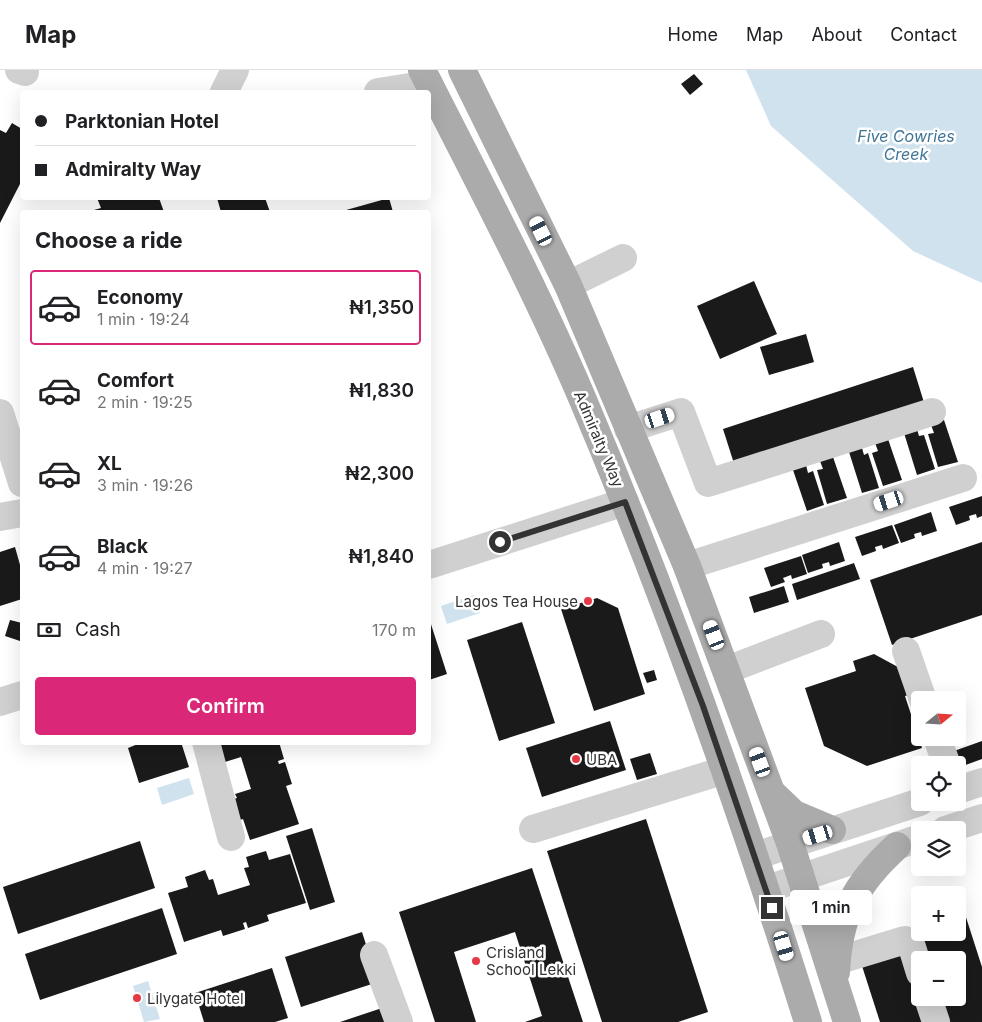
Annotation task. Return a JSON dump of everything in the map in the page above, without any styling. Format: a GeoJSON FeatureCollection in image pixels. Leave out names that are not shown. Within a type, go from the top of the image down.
{"type":"FeatureCollection","features":[{"type":"Feature","properties":{"kind":"main road","name":"Admiralty Way"},"geometry":{"type":"LineString","coordinates":[[462,70],[568,285],[687,566],[727,670],[836,972],[847,1022]]}},
{"type":"Feature","properties":{"kind":"main road","name":"Admiralty Way"},"geometry":{"type":"LineString","coordinates":[[426,77],[540,307],[582,398],[625,502],[703,706],[766,889],[808,1022]]}},
{"type":"Feature","properties":{"kind":"main road"},"geometry":{"type":"LineString","coordinates":[[771,793],[794,814],[832,830]]}},
{"type":"Feature","properties":{"kind":"main road"},"geometry":{"type":"LineString","coordinates":[[836,972],[838,941],[854,894],[877,864],[908,842]]}},
{"type":"Feature","properties":{"kind":"street"},"geometry":{"type":"LineString","coordinates":[[225,90],[235,70]]}},
{"type":"Feature","properties":{"kind":"street"},"geometry":{"type":"LineString","coordinates":[[384,90],[426,77]]}},
{"type":"Feature","properties":{"kind":"street"},"geometry":{"type":"LineString","coordinates":[[568,285],[624,258]]}},
{"type":"Feature","properties":{"kind":"street"},"geometry":{"type":"LineString","coordinates":[[628,428],[681,412],[708,484],[932,412]]}},
{"type":"Feature","properties":{"kind":"street"},"geometry":{"type":"LineString","coordinates":[[0,413],[20,477]]}},
{"type":"Feature","properties":{"kind":"street"},"geometry":{"type":"LineString","coordinates":[[687,566],[963,478]]}},
{"type":"Feature","properties":{"kind":"street"},"geometry":{"type":"LineString","coordinates":[[431,564],[625,502]]}},
{"type":"Feature","properties":{"kind":"street"},"geometry":{"type":"LineString","coordinates":[[0,517],[20,512]]}},
{"type":"Feature","properties":{"kind":"street"},"geometry":{"type":"LineString","coordinates":[[727,670],[821,634]]}},
{"type":"Feature","properties":{"kind":"street"},"geometry":{"type":"LineString","coordinates":[[906,651],[921,691]]}},
{"type":"Feature","properties":{"kind":"street"},"geometry":{"type":"LineString","coordinates":[[0,702],[20,696]]}},
{"type":"Feature","properties":{"kind":"street"},"geometry":{"type":"LineString","coordinates":[[207,745],[231,837]]}},
{"type":"Feature","properties":{"kind":"street"},"geometry":{"type":"LineString","coordinates":[[533,829],[725,770]]}},
{"type":"Feature","properties":{"kind":"street"},"geometry":{"type":"LineString","coordinates":[[966,787],[982,782]]}},
{"type":"Feature","properties":{"kind":"street"},"geometry":{"type":"LineString","coordinates":[[755,856],[911,805]]}},
{"type":"Feature","properties":{"kind":"street"},"geometry":{"type":"LineString","coordinates":[[966,823],[982,818]]}},
{"type":"Feature","properties":{"kind":"street"},"geometry":{"type":"LineString","coordinates":[[766,889],[908,842]]}},
{"type":"Feature","properties":{"kind":"street"},"geometry":{"type":"LineString","coordinates":[[836,972],[905,940],[913,951]]}},
{"type":"Feature","properties":{"kind":"street"},"geometry":{"type":"LineString","coordinates":[[374,954],[399,1022]]}},
{"type":"Feature","properties":{"kind":"street"},"geometry":{"type":"LineString","coordinates":[[931,1006],[936,1022]]}},
{"type":"Feature","properties":{"kind":"water","name":"Five Cowries Creek"},"geometry":{"type":"Polygon","coordinates":[[[746,70],[982,70],[982,283],[913,251],[771,126],[746,70]]]}},
{"type":"Feature","properties":{"kind":"water"},"geometry":{"type":"Polygon","coordinates":[[[474,595],[480,613],[447,624],[441,606],[474,595]]]}},
{"type":"Feature","properties":{"kind":"water"},"geometry":{"type":"Polygon","coordinates":[[[189,778],[194,794],[162,805],[157,788],[189,778]]]}},
{"type":"Feature","properties":{"kind":"water"},"geometry":{"type":"Polygon","coordinates":[[[148,981],[160,1019],[144,1022],[133,986],[148,981]]]}},
{"type":"Feature","properties":{"kind":"building"},"geometry":{"type":"Polygon","coordinates":[[[694,74],[703,84],[690,95],[681,84],[694,74]]]}},
{"type":"Feature","properties":{"kind":"building"},"geometry":{"type":"Polygon","coordinates":[[[12,123],[20,128],[20,184],[0,223],[0,130],[6,133],[12,123]]]}},
{"type":"Feature","properties":{"kind":"building"},"geometry":{"type":"Polygon","coordinates":[[[98,200],[160,200],[163,210],[94,210],[101,208],[98,200]]]}},
{"type":"Feature","properties":{"kind":"building"},"geometry":{"type":"Polygon","coordinates":[[[218,200],[266,200],[269,210],[220,210],[218,200]]]}},
{"type":"Feature","properties":{"kind":"building"},"geometry":{"type":"Polygon","coordinates":[[[382,200],[390,200],[392,210],[346,210],[382,200]]]}},
{"type":"Feature","properties":{"kind":"building"},"geometry":{"type":"Polygon","coordinates":[[[754,281],[777,334],[720,359],[697,306],[754,281]]]}},
{"type":"Feature","properties":{"kind":"building"},"geometry":{"type":"Polygon","coordinates":[[[806,334],[814,362],[769,375],[760,347],[806,334]]]}},
{"type":"Feature","properties":{"kind":"building"},"geometry":{"type":"Polygon","coordinates":[[[913,367],[927,412],[737,473],[723,429],[913,367]]]}},
{"type":"Feature","properties":{"kind":"building"},"geometry":{"type":"Polygon","coordinates":[[[944,420],[958,462],[938,467],[928,434],[934,433],[931,425],[944,420]]]}},
{"type":"Feature","properties":{"kind":"building"},"geometry":{"type":"Polygon","coordinates":[[[917,429],[919,436],[924,435],[935,469],[917,475],[904,433],[917,429]]]}},
{"type":"Feature","properties":{"kind":"building"},"geometry":{"type":"Polygon","coordinates":[[[888,439],[902,480],[883,486],[872,453],[878,451],[875,443],[888,439]]]}},
{"type":"Feature","properties":{"kind":"building"},"geometry":{"type":"Polygon","coordinates":[[[862,448],[864,455],[868,453],[879,488],[862,493],[849,452],[862,448]]]}},
{"type":"Feature","properties":{"kind":"building"},"geometry":{"type":"Polygon","coordinates":[[[833,457],[847,498],[827,504],[817,470],[823,469],[820,461],[833,457]]]}},
{"type":"Feature","properties":{"kind":"building"},"geometry":{"type":"Polygon","coordinates":[[[806,465],[808,473],[813,471],[824,505],[807,511],[793,470],[806,465]]]}},
{"type":"Feature","properties":{"kind":"building"},"geometry":{"type":"Polygon","coordinates":[[[982,496],[982,516],[977,518],[976,514],[969,516],[970,520],[956,525],[949,507],[982,496]]]}},
{"type":"Feature","properties":{"kind":"building"},"geometry":{"type":"Polygon","coordinates":[[[931,512],[937,531],[922,536],[921,532],[914,534],[915,538],[901,543],[894,525],[931,512]]]}},
{"type":"Feature","properties":{"kind":"building"},"geometry":{"type":"Polygon","coordinates":[[[892,525],[899,543],[883,549],[882,545],[875,547],[876,551],[862,556],[855,537],[892,525]]]}},
{"type":"Feature","properties":{"kind":"building"},"geometry":{"type":"Polygon","coordinates":[[[839,542],[845,561],[830,566],[829,562],[822,564],[823,568],[808,573],[802,555],[839,542]]]}},
{"type":"Feature","properties":{"kind":"building"},"geometry":{"type":"Polygon","coordinates":[[[982,542],[982,615],[892,645],[870,580],[982,542]]]}},
{"type":"Feature","properties":{"kind":"building"},"geometry":{"type":"Polygon","coordinates":[[[15,547],[20,565],[20,600],[0,606],[0,552],[15,547]]]}},
{"type":"Feature","properties":{"kind":"building"},"geometry":{"type":"Polygon","coordinates":[[[801,556],[807,574],[792,579],[791,575],[783,578],[785,582],[771,587],[764,568],[801,556]]]}},
{"type":"Feature","properties":{"kind":"building"},"geometry":{"type":"Polygon","coordinates":[[[854,563],[860,579],[797,600],[792,584],[854,563]]]}},
{"type":"Feature","properties":{"kind":"building"},"geometry":{"type":"Polygon","coordinates":[[[784,586],[789,602],[754,613],[749,597],[784,586]]]}},
{"type":"Feature","properties":{"kind":"building"},"geometry":{"type":"Polygon","coordinates":[[[597,598],[618,608],[645,694],[594,711],[561,609],[597,598]]]}},
{"type":"Feature","properties":{"kind":"building"},"geometry":{"type":"Polygon","coordinates":[[[10,620],[20,622],[20,641],[5,636],[10,620]]]}},
{"type":"Feature","properties":{"kind":"building"},"geometry":{"type":"Polygon","coordinates":[[[522,622],[555,723],[499,741],[467,640],[522,622]]]}},
{"type":"Feature","properties":{"kind":"building"},"geometry":{"type":"Polygon","coordinates":[[[431,624],[447,674],[431,679],[431,624]]]}},
{"type":"Feature","properties":{"kind":"building"},"geometry":{"type":"Polygon","coordinates":[[[874,654],[909,673],[914,691],[911,691],[911,694],[905,696],[911,714],[911,746],[921,746],[922,748],[867,766],[824,746],[805,688],[856,671],[853,661],[874,654]]]}},
{"type":"Feature","properties":{"kind":"building"},"geometry":{"type":"Polygon","coordinates":[[[654,670],[657,680],[647,683],[643,673],[654,670]]]}},
{"type":"Feature","properties":{"kind":"building","name":"UBA"},"geometry":{"type":"Polygon","coordinates":[[[610,721],[626,770],[542,797],[526,748],[610,721]]]}},
{"type":"Feature","properties":{"kind":"building"},"geometry":{"type":"Polygon","coordinates":[[[982,741],[982,759],[966,765],[966,756],[956,756],[954,751],[982,741]]]}},
{"type":"Feature","properties":{"kind":"building"},"geometry":{"type":"Polygon","coordinates":[[[136,745],[182,745],[189,767],[139,783],[128,748],[136,745]]]}},
{"type":"Feature","properties":{"kind":"building"},"geometry":{"type":"Polygon","coordinates":[[[211,745],[280,745],[284,759],[278,761],[279,764],[285,762],[292,784],[286,786],[299,824],[250,840],[243,819],[234,822],[227,801],[237,798],[235,794],[251,789],[241,757],[225,762],[211,745]]]}},
{"type":"Feature","properties":{"kind":"building"},"geometry":{"type":"Polygon","coordinates":[[[650,753],[657,774],[637,780],[630,759],[650,753]]]}},
{"type":"Feature","properties":{"kind":"building"},"geometry":{"type":"Polygon","coordinates":[[[646,819],[708,1012],[678,1022],[602,1022],[547,851],[646,819]]]}},
{"type":"Feature","properties":{"kind":"building"},"geometry":{"type":"Polygon","coordinates":[[[312,828],[335,902],[310,910],[286,836],[312,828]]]}},
{"type":"Feature","properties":{"kind":"building"},"geometry":{"type":"Polygon","coordinates":[[[140,841],[155,888],[18,934],[3,887],[140,841]]]}},
{"type":"Feature","properties":{"kind":"building"},"geometry":{"type":"Polygon","coordinates":[[[266,851],[269,860],[290,854],[306,903],[267,915],[269,921],[248,928],[246,922],[243,923],[245,929],[223,936],[221,930],[184,942],[168,893],[188,887],[185,877],[205,870],[209,880],[213,879],[218,895],[250,885],[244,868],[249,867],[246,857],[266,851]]]}},
{"type":"Feature","properties":{"kind":"building"},"geometry":{"type":"Polygon","coordinates":[[[532,868],[583,1022],[525,1022],[542,1016],[515,932],[454,952],[476,1022],[435,1022],[399,912],[532,868]]]}},
{"type":"Feature","properties":{"kind":"building"},"geometry":{"type":"Polygon","coordinates":[[[162,908],[177,954],[40,1000],[25,954],[162,908]]]}},
{"type":"Feature","properties":{"kind":"building"},"geometry":{"type":"Polygon","coordinates":[[[966,917],[982,967],[982,1022],[949,1022],[944,1006],[966,1006],[966,951],[926,951],[924,941],[966,941],[966,917]]]}},
{"type":"Feature","properties":{"kind":"building"},"geometry":{"type":"Polygon","coordinates":[[[362,932],[378,982],[301,1007],[285,957],[362,932]]]}},
{"type":"Feature","properties":{"kind":"building"},"geometry":{"type":"Polygon","coordinates":[[[907,951],[911,963],[911,1006],[925,1006],[930,1022],[880,1022],[862,966],[907,951]]]}},
{"type":"Feature","properties":{"kind":"building"},"geometry":{"type":"Polygon","coordinates":[[[272,968],[288,1018],[275,1022],[204,1022],[195,993],[272,968]]]}},
{"type":"Feature","properties":{"kind":"building"},"geometry":{"type":"Polygon","coordinates":[[[391,1005],[397,1022],[340,1022],[391,1005]]]}},
{"type":"Feature","properties":{"kind":"place","name":"Lagos Tea House"},"geometry":{"type":"Point","coordinates":[588,601]}},
{"type":"Feature","properties":{"kind":"place","name":"UBA"},"geometry":{"type":"Point","coordinates":[576,759]}},
{"type":"Feature","properties":{"kind":"place","name":"Crisland School Lekki"},"geometry":{"type":"Point","coordinates":[476,961]}},
{"type":"Feature","properties":{"kind":"place","name":"Lilygate Hotel"},"geometry":{"type":"Point","coordinates":[137,998]}},
{"type":"Feature","properties":{"kind":"route"},"geometry":{"type":"LineString","coordinates":[[500,542],[625,502],[703,706],[772,908]]}}]}
